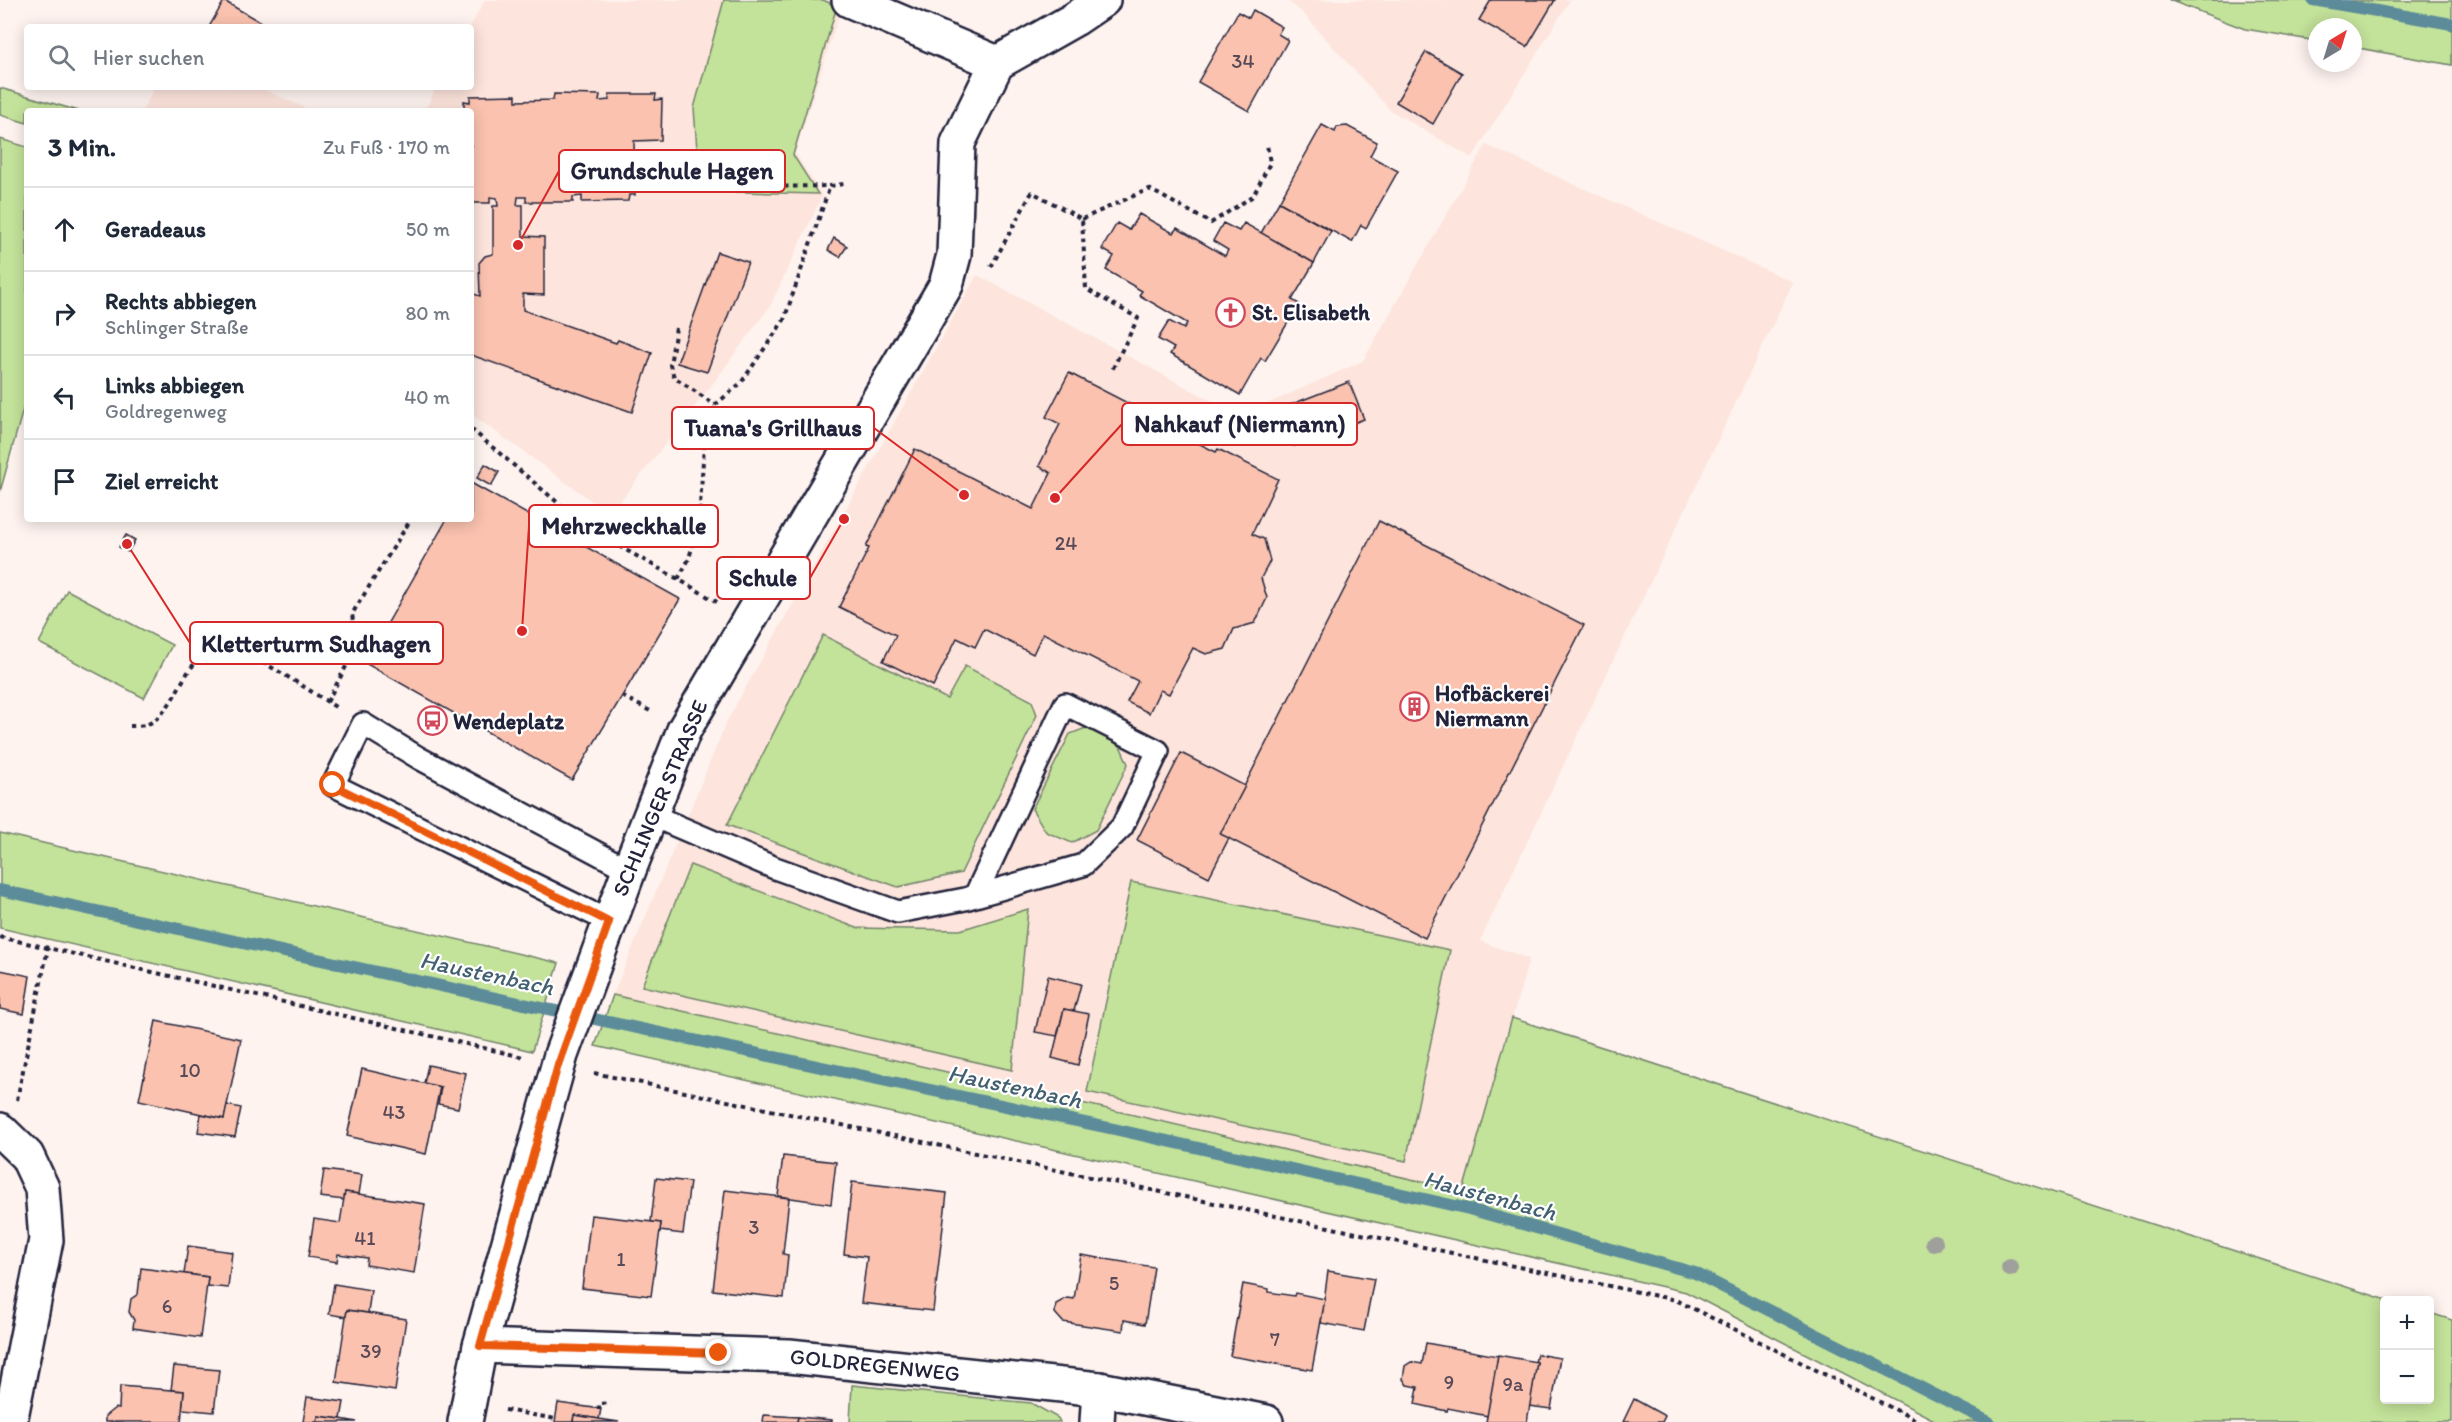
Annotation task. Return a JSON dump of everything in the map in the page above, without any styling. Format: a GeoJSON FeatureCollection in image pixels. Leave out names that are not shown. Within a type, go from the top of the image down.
{"type":"FeatureCollection","features":[{"type":"Feature","properties":{"kind":"street"},"geometry":{"type":"LineString","coordinates":[[849,0],[997,63],[1103,0]]}},
{"type":"Feature","properties":{"kind":"street","name":"SCHLINGER STRASSE"},"geometry":{"type":"LineString","coordinates":[[467,1413],[480,1346],[560,1060],[629,870],[684,730],[747,619],[946,285],[954,255],[958,143],[997,63]]}},
{"type":"Feature","properties":{"kind":"street"},"geometry":{"type":"LineString","coordinates":[[2,1131],[27,1156],[42,1188],[46,1240],[10,1422]]}},
{"type":"Feature","properties":{"kind":"street","name":"GOLDREGENWEG"},"geometry":{"type":"LineString","coordinates":[[480,1346],[789,1356],[1099,1389],[1266,1422]]}},
{"type":"Feature","properties":{"kind":"street"},"geometry":{"type":"LineString","coordinates":[[1097,1422],[1099,1389]]}},
{"type":"Feature","properties":{"kind":"lane"},"geometry":{"type":"LineString","coordinates":[[651,815],[776,868],[898,912],[975,896],[1083,865],[1122,827],[1158,751],[1065,704],[975,896]]}},
{"type":"Feature","properties":{"kind":"lane"},"geometry":{"type":"LineString","coordinates":[[609,922],[333,785],[363,724],[419,758],[629,870]]}},
{"type":"Feature","properties":{"kind":"path"},"geometry":{"type":"LineString","coordinates":[[1082,219],[1149,189],[1211,223],[1253,196],[1270,163],[1267,145]]}},
{"type":"Feature","properties":{"kind":"path"},"geometry":{"type":"LineString","coordinates":[[676,188],[844,184]]}},
{"type":"Feature","properties":{"kind":"path"},"geometry":{"type":"LineString","coordinates":[[678,579],[689,559],[699,520],[704,446],[715,405],[741,383],[784,320],[830,186]]}},
{"type":"Feature","properties":{"kind":"path"},"geometry":{"type":"LineString","coordinates":[[989,270],[1032,192],[1082,219]]}},
{"type":"Feature","properties":{"kind":"path"},"geometry":{"type":"LineString","coordinates":[[1082,219],[1086,289],[1138,318],[1112,370]]}},
{"type":"Feature","properties":{"kind":"path"},"geometry":{"type":"LineString","coordinates":[[676,328],[670,365],[674,377],[715,405]]}},
{"type":"Feature","properties":{"kind":"path"},"geometry":{"type":"LineString","coordinates":[[474,432],[590,530],[747,619]]}},
{"type":"Feature","properties":{"kind":"path"},"geometry":{"type":"LineString","coordinates":[[327,702],[357,646],[352,614],[409,522]]}},
{"type":"Feature","properties":{"kind":"path"},"geometry":{"type":"LineString","coordinates":[[129,726],[147,724],[164,712],[185,676],[209,651],[230,648],[264,664],[363,724]]}},
{"type":"Feature","properties":{"kind":"path"},"geometry":{"type":"LineString","coordinates":[[0,937],[1676,1300],[1920,1422]]}},
{"type":"Feature","properties":{"kind":"path"},"geometry":{"type":"LineString","coordinates":[[2,1131],[13,1120],[48,948]]}},
{"type":"Feature","properties":{"kind":"path"},"geometry":{"type":"LineString","coordinates":[[598,1410],[599,1404],[611,1403]]}},
{"type":"Feature","properties":{"kind":"path"},"geometry":{"type":"LineString","coordinates":[[467,1413],[556,1419]]}},
{"type":"Feature","properties":{"kind":"shaded area"},"geometry":{"type":"Polygon","coordinates":[[[485,0],[831,0],[842,5],[795,153],[822,196],[770,306],[714,382],[610,514],[474,416],[474,108],[426,108],[435,90],[474,90],[474,24],[472,24],[485,0]]]}},
{"type":"Feature","properties":{"kind":"shaded area"},"geometry":{"type":"Polygon","coordinates":[[[1286,0],[1570,0],[1472,158],[1390,110],[1301,11],[1286,0]]]}},
{"type":"Feature","properties":{"kind":"shaded area"},"geometry":{"type":"Polygon","coordinates":[[[153,90],[265,90],[305,108],[144,108],[153,90]]]}},
{"type":"Feature","properties":{"kind":"shaded area"},"geometry":{"type":"Polygon","coordinates":[[[1486,145],[1793,282],[1480,941],[1529,959],[1463,1191],[613,995],[727,721],[977,275],[1240,416],[1363,361],[1486,145]]]}},
{"type":"Feature","properties":{"kind":"green space"},"geometry":{"type":"Polygon","coordinates":[[[724,0],[823,0],[837,6],[793,155],[818,194],[700,191],[694,108],[724,0]]]}},
{"type":"Feature","properties":{"kind":"green space"},"geometry":{"type":"Polygon","coordinates":[[[2169,0],[2452,1],[2452,65],[2362,49],[2362,18],[2308,18],[2308,40],[2245,29],[2169,0]]]}},
{"type":"Feature","properties":{"kind":"green space"},"geometry":{"type":"Polygon","coordinates":[[[0,88],[69,108],[24,108],[24,122],[0,115],[0,88]]]}},
{"type":"Feature","properties":{"kind":"green space"},"geometry":{"type":"Polygon","coordinates":[[[0,139],[24,146],[24,406],[0,492],[0,139]]]}},
{"type":"Feature","properties":{"kind":"green space"},"geometry":{"type":"Polygon","coordinates":[[[67,590],[172,645],[144,698],[39,643],[67,590]]]}},
{"type":"Feature","properties":{"kind":"green space"},"geometry":{"type":"Polygon","coordinates":[[[823,635],[947,699],[965,666],[1032,701],[1037,715],[961,873],[898,887],[727,825],[823,635]]]}},
{"type":"Feature","properties":{"kind":"green space"},"geometry":{"type":"Polygon","coordinates":[[[1091,726],[1118,741],[1128,764],[1096,830],[1072,843],[1046,832],[1032,809],[1070,734],[1091,726]]]}},
{"type":"Feature","properties":{"kind":"green space"},"geometry":{"type":"Polygon","coordinates":[[[0,833],[559,963],[532,1051],[0,928],[0,833]]]}},
{"type":"Feature","properties":{"kind":"green space"},"geometry":{"type":"Polygon","coordinates":[[[690,865],[857,928],[960,930],[1028,909],[1012,1070],[642,986],[690,865]]]}},
{"type":"Feature","properties":{"kind":"green space"},"geometry":{"type":"Polygon","coordinates":[[[1131,882],[1450,950],[1406,1161],[1087,1092],[1131,882]]]}},
{"type":"Feature","properties":{"kind":"green space"},"geometry":{"type":"Polygon","coordinates":[[[613,995],[1463,1191],[1512,1018],[2380,1298],[2380,1404],[2434,1404],[2434,1314],[2452,1320],[2452,1422],[1938,1422],[1686,1292],[595,1046],[613,995]]]}},
{"type":"Feature","properties":{"kind":"green space"},"geometry":{"type":"Polygon","coordinates":[[[852,1385],[1031,1403],[1058,1418],[1060,1422],[850,1422],[852,1385]]]}},
{"type":"Feature","properties":{"kind":"building"},"geometry":{"type":"Polygon","coordinates":[[[1491,0],[1555,0],[1527,47],[1479,20],[1491,0]]]}},
{"type":"Feature","properties":{"kind":"building"},"geometry":{"type":"Polygon","coordinates":[[[224,1],[264,24],[211,24],[224,1]]]}},
{"type":"Feature","properties":{"kind":"building"},"geometry":{"type":"Polygon","coordinates":[[[1253,10],[1282,27],[1278,34],[1288,40],[1249,111],[1198,82],[1238,12],[1249,18],[1253,10]]]}},
{"type":"Feature","properties":{"kind":"building"},"geometry":{"type":"Polygon","coordinates":[[[1426,52],[1462,73],[1433,124],[1396,102],[1426,52]]]}},
{"type":"Feature","properties":{"kind":"building"},"geometry":{"type":"Polygon","coordinates":[[[554,94],[600,95],[599,101],[610,100],[609,94],[656,94],[655,100],[662,99],[661,140],[634,141],[635,195],[629,195],[628,201],[582,202],[582,196],[573,197],[573,202],[526,202],[526,197],[518,197],[517,205],[523,205],[523,236],[544,237],[544,295],[523,294],[523,310],[616,343],[618,340],[652,353],[632,412],[474,356],[474,294],[480,296],[479,263],[485,256],[493,254],[493,206],[498,206],[497,198],[490,197],[490,203],[474,203],[474,108],[464,108],[464,101],[470,102],[470,96],[516,95],[516,101],[553,100],[554,94]]]}},
{"type":"Feature","properties":{"kind":"building"},"geometry":{"type":"Polygon","coordinates":[[[1322,125],[1335,132],[1337,127],[1347,126],[1377,142],[1370,156],[1398,171],[1366,228],[1361,225],[1352,242],[1279,202],[1322,125]]]}},
{"type":"Feature","properties":{"kind":"building"},"geometry":{"type":"Polygon","coordinates":[[[1279,202],[1331,231],[1314,263],[1261,233],[1279,202]]]}},
{"type":"Feature","properties":{"kind":"building","name":"St. Elisabeth"},"geometry":{"type":"Polygon","coordinates":[[[1139,214],[1173,233],[1177,228],[1225,256],[1228,250],[1213,241],[1223,223],[1239,231],[1244,223],[1314,263],[1292,300],[1299,304],[1265,361],[1261,358],[1240,395],[1170,354],[1174,348],[1158,339],[1169,321],[1184,329],[1187,323],[1139,295],[1142,291],[1106,270],[1114,256],[1102,249],[1117,223],[1129,230],[1139,214]]]}},
{"type":"Feature","properties":{"kind":"building"},"geometry":{"type":"Polygon","coordinates":[[[834,238],[847,246],[840,257],[828,250],[834,238]]]}},
{"type":"Feature","properties":{"kind":"building"},"geometry":{"type":"Polygon","coordinates":[[[717,252],[748,262],[707,372],[677,363],[717,252]]]}},
{"type":"Feature","properties":{"kind":"building"},"geometry":{"type":"Polygon","coordinates":[[[1069,373],[1151,415],[1149,419],[1216,452],[1218,449],[1278,479],[1252,534],[1264,539],[1270,561],[1261,578],[1267,598],[1255,623],[1234,629],[1225,649],[1206,654],[1193,648],[1169,694],[1160,690],[1149,713],[1127,702],[1138,681],[1043,633],[1033,654],[984,629],[975,647],[957,638],[933,686],[883,661],[896,635],[839,607],[915,449],[1033,509],[1051,473],[1039,466],[1060,424],[1046,417],[1069,373]]]}},
{"type":"Feature","properties":{"kind":"building"},"geometry":{"type":"Polygon","coordinates":[[[1349,382],[1364,419],[1294,446],[1287,431],[1273,437],[1264,415],[1349,382]]]}},
{"type":"Feature","properties":{"kind":"building"},"geometry":{"type":"Polygon","coordinates":[[[485,464],[499,472],[491,486],[477,478],[485,464]]]}},
{"type":"Feature","properties":{"kind":"building"},"geometry":{"type":"Polygon","coordinates":[[[474,485],[680,599],[572,780],[365,663],[445,522],[474,522],[474,485]]]}},
{"type":"Feature","properties":{"kind":"building","name":"Hofbäckerei Niermann"},"geometry":{"type":"Polygon","coordinates":[[[1379,521],[1584,625],[1425,938],[1220,834],[1379,521]]]}},
{"type":"Feature","properties":{"kind":"building"},"geometry":{"type":"Polygon","coordinates":[[[126,535],[135,540],[128,552],[119,547],[126,535]]]}},
{"type":"Feature","properties":{"kind":"building"},"geometry":{"type":"Polygon","coordinates":[[[1181,753],[1245,786],[1220,834],[1229,838],[1209,877],[1137,840],[1181,753]]]}},
{"type":"Feature","properties":{"kind":"building"},"geometry":{"type":"Polygon","coordinates":[[[0,970],[30,976],[24,1014],[0,1009],[0,970]]]}},
{"type":"Feature","properties":{"kind":"building"},"geometry":{"type":"Polygon","coordinates":[[[1048,976],[1081,984],[1074,1011],[1064,1009],[1057,1036],[1035,1032],[1048,976]]]}},
{"type":"Feature","properties":{"kind":"building"},"geometry":{"type":"Polygon","coordinates":[[[1064,1009],[1089,1014],[1078,1065],[1052,1058],[1064,1009]]]}},
{"type":"Feature","properties":{"kind":"building"},"geometry":{"type":"Polygon","coordinates":[[[156,1021],[241,1039],[224,1119],[139,1100],[156,1021]]]}},
{"type":"Feature","properties":{"kind":"building"},"geometry":{"type":"Polygon","coordinates":[[[428,1065],[466,1073],[458,1108],[438,1104],[441,1087],[424,1083],[428,1065]]]}},
{"type":"Feature","properties":{"kind":"building"},"geometry":{"type":"Polygon","coordinates":[[[362,1069],[440,1087],[426,1154],[347,1136],[362,1069]]]}},
{"type":"Feature","properties":{"kind":"building"},"geometry":{"type":"Polygon","coordinates":[[[227,1105],[241,1108],[235,1137],[198,1132],[201,1114],[224,1119],[227,1105]]]}},
{"type":"Feature","properties":{"kind":"building"},"geometry":{"type":"Polygon","coordinates":[[[783,1156],[836,1162],[831,1204],[778,1196],[783,1156]]]}},
{"type":"Feature","properties":{"kind":"building"},"geometry":{"type":"Polygon","coordinates":[[[324,1170],[362,1175],[359,1194],[345,1192],[344,1200],[320,1197],[324,1170]]]}},
{"type":"Feature","properties":{"kind":"building"},"geometry":{"type":"Polygon","coordinates":[[[656,1178],[690,1182],[683,1234],[660,1231],[661,1223],[651,1222],[656,1178]]]}},
{"type":"Feature","properties":{"kind":"building"},"geometry":{"type":"Polygon","coordinates":[[[852,1182],[947,1193],[933,1311],[861,1303],[867,1257],[844,1254],[852,1182]]]}},
{"type":"Feature","properties":{"kind":"building"},"geometry":{"type":"Polygon","coordinates":[[[725,1190],[789,1198],[783,1254],[788,1255],[784,1298],[713,1290],[725,1190]]]}},
{"type":"Feature","properties":{"kind":"building"},"geometry":{"type":"Polygon","coordinates":[[[345,1192],[425,1204],[414,1273],[366,1265],[367,1258],[338,1254],[337,1262],[308,1257],[314,1219],[340,1223],[345,1192]]]}},
{"type":"Feature","properties":{"kind":"building"},"geometry":{"type":"Polygon","coordinates":[[[591,1215],[661,1223],[651,1296],[582,1288],[591,1215]]]}},
{"type":"Feature","properties":{"kind":"building"},"geometry":{"type":"Polygon","coordinates":[[[188,1246],[232,1252],[228,1288],[207,1286],[208,1277],[184,1274],[188,1246]]]}},
{"type":"Feature","properties":{"kind":"building"},"geometry":{"type":"Polygon","coordinates":[[[1081,1255],[1154,1267],[1145,1324],[1124,1320],[1123,1331],[1063,1322],[1055,1313],[1056,1304],[1067,1298],[1074,1299],[1081,1255]]]}},
{"type":"Feature","properties":{"kind":"building"},"geometry":{"type":"Polygon","coordinates":[[[141,1268],[208,1277],[200,1338],[133,1328],[134,1320],[129,1312],[131,1299],[138,1294],[141,1268]]]}},
{"type":"Feature","properties":{"kind":"building"},"geometry":{"type":"Polygon","coordinates":[[[1328,1271],[1374,1279],[1364,1331],[1321,1323],[1328,1271]]]}},
{"type":"Feature","properties":{"kind":"building"},"geometry":{"type":"Polygon","coordinates":[[[334,1284],[371,1290],[368,1313],[347,1310],[346,1317],[329,1314],[334,1284]]]}},
{"type":"Feature","properties":{"kind":"building"},"geometry":{"type":"Polygon","coordinates":[[[1243,1284],[1269,1289],[1268,1292],[1294,1296],[1295,1293],[1325,1299],[1312,1370],[1230,1356],[1243,1284]]]}},
{"type":"Feature","properties":{"kind":"building"},"geometry":{"type":"Polygon","coordinates":[[[347,1310],[406,1319],[395,1391],[336,1382],[347,1310]]]}},
{"type":"Feature","properties":{"kind":"building"},"geometry":{"type":"Polygon","coordinates":[[[1426,1343],[1498,1356],[1488,1416],[1415,1404],[1418,1387],[1407,1385],[1403,1379],[1405,1366],[1411,1362],[1422,1364],[1426,1343]]]}},
{"type":"Feature","properties":{"kind":"building"},"geometry":{"type":"Polygon","coordinates":[[[1537,1354],[1560,1358],[1551,1409],[1529,1406],[1537,1354]]]}},
{"type":"Feature","properties":{"kind":"building"},"geometry":{"type":"Polygon","coordinates":[[[1498,1355],[1537,1362],[1527,1422],[1486,1422],[1498,1355]]]}},
{"type":"Feature","properties":{"kind":"building"},"geometry":{"type":"Polygon","coordinates":[[[174,1366],[219,1370],[214,1412],[182,1409],[184,1391],[171,1390],[174,1366]]]}},
{"type":"Feature","properties":{"kind":"building"},"geometry":{"type":"Polygon","coordinates":[[[120,1386],[184,1391],[181,1422],[105,1422],[105,1416],[115,1408],[119,1409],[120,1386]]]}},
{"type":"Feature","properties":{"kind":"building"},"geometry":{"type":"Polygon","coordinates":[[[307,1397],[344,1402],[341,1419],[318,1416],[317,1422],[303,1422],[307,1397]]]}},
{"type":"Feature","properties":{"kind":"building"},"geometry":{"type":"Polygon","coordinates":[[[1634,1399],[1665,1416],[1662,1422],[1623,1422],[1634,1399]]]}},
{"type":"Feature","properties":{"kind":"building"},"geometry":{"type":"Polygon","coordinates":[[[558,1403],[601,1409],[599,1419],[574,1415],[573,1422],[555,1422],[558,1403]]]}},
{"type":"Feature","properties":{"kind":"building"},"geometry":{"type":"Polygon","coordinates":[[[574,1415],[599,1419],[619,1422],[573,1422],[574,1415]]]}},
{"type":"Feature","properties":{"kind":"building"},"geometry":{"type":"Polygon","coordinates":[[[764,1415],[798,1417],[797,1422],[763,1422],[764,1415]]]}},
{"type":"Feature","properties":{"kind":"building"},"geometry":{"type":"Polygon","coordinates":[[[318,1416],[341,1419],[357,1422],[317,1422],[318,1416]]]}},
{"type":"Feature","properties":{"kind":"building"},"geometry":{"type":"Polygon","coordinates":[[[798,1417],[832,1420],[832,1422],[797,1422],[798,1417]]]}},
{"type":"Feature","properties":{"kind":"waterway"},"geometry":{"type":"LineString","coordinates":[[2313,0],[2452,24]]}},
{"type":"Feature","properties":{"kind":"waterway","name":"Haustenbach"},"geometry":{"type":"LineString","coordinates":[[0,890],[1114,1129],[1469,1209],[1695,1273],[1989,1422]]}},
{"type":"Feature","properties":{"kind":"place","name":"Grundschule Hagen"},"geometry":{"type":"Point","coordinates":[518,245]}},
{"type":"Feature","properties":{"kind":"place","name":"St. Elisabeth"},"geometry":{"type":"Point","coordinates":[1231,312]}},
{"type":"Feature","properties":{"kind":"place","name":"Tuana's Grillhaus"},"geometry":{"type":"Point","coordinates":[964,495]}},
{"type":"Feature","properties":{"kind":"place","name":"Nahkauf (Niermann)"},"geometry":{"type":"Point","coordinates":[1055,498]}},
{"type":"Feature","properties":{"kind":"place","name":"Schule"},"geometry":{"type":"Point","coordinates":[844,519]}},
{"type":"Feature","properties":{"kind":"place","name":"Kletterturm Sudhagen"},"geometry":{"type":"Point","coordinates":[127,544]}},
{"type":"Feature","properties":{"kind":"place","name":"Mehrzweckhalle"},"geometry":{"type":"Point","coordinates":[522,631]}},
{"type":"Feature","properties":{"kind":"place","name":"Hofbäckerei Niermann"},"geometry":{"type":"Point","coordinates":[1414,706]}},
{"type":"Feature","properties":{"kind":"place","name":"Wendeplatz"},"geometry":{"type":"Point","coordinates":[432,721]}},
{"type":"Feature","properties":{"kind":"route"},"geometry":{"type":"LineString","coordinates":[[333,785],[609,922],[558,1065],[480,1346],[719,1353]]}}]}
